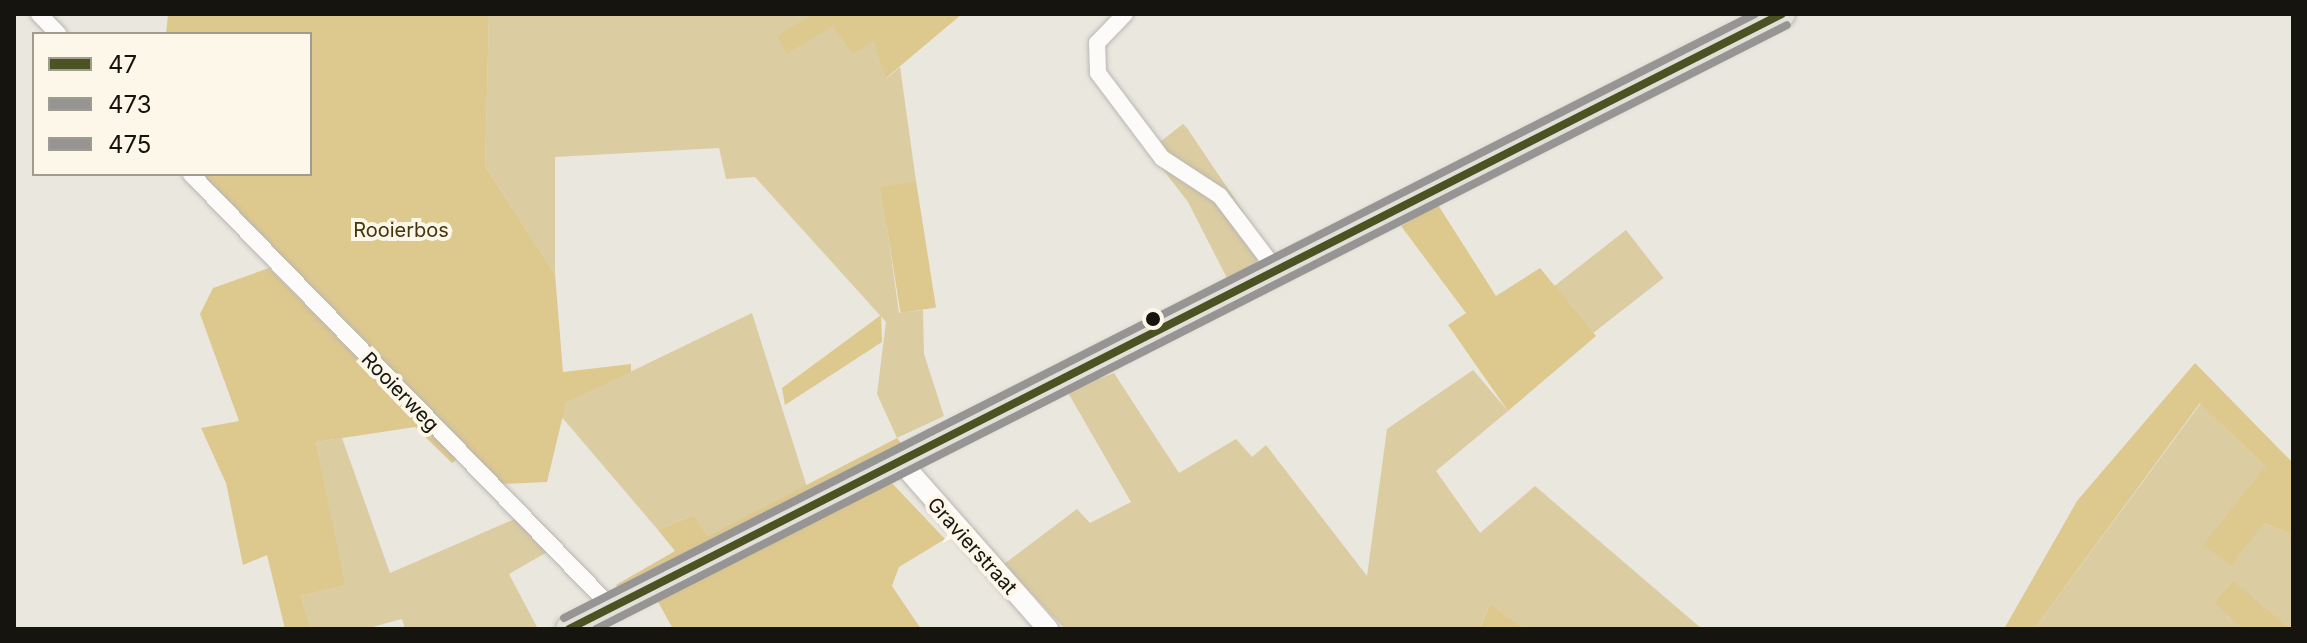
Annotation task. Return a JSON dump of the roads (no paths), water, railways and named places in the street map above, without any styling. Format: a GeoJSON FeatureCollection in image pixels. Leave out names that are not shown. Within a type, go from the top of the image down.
{"type":"FeatureCollection","features":[{"type":"Feature","properties":{"kind":"main road"},"geometry":{"type":"LineString","coordinates":[[569,629],[1782,14]]}},
{"type":"Feature","properties":{"kind":"street"},"geometry":{"type":"LineString","coordinates":[[39,14],[56,32]]}},
{"type":"Feature","properties":{"kind":"street"},"geometry":{"type":"LineString","coordinates":[[1125,14],[1097,43],[1098,73],[1162,158],[1220,196],[1276,270]]}},
{"type":"Feature","properties":{"kind":"street","name":"Rooierweg"},"geometry":{"type":"LineString","coordinates":[[193,176],[612,608]]}},
{"type":"Feature","properties":{"kind":"street","name":"Gravierstraat"},"geometry":{"type":"LineString","coordinates":[[900,461],[1048,629]]}},
{"type":"Feature","properties":{"kind":"park label","name":"Rooierbos"},"geometry":{"type":"Point","coordinates":[401,230]}}]}
